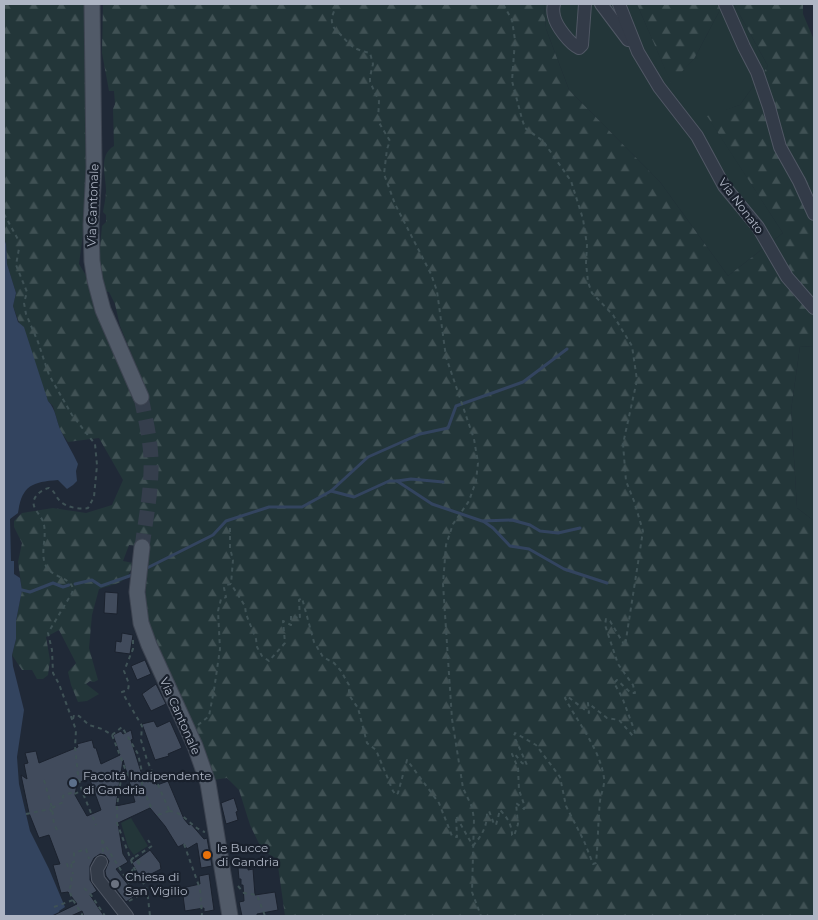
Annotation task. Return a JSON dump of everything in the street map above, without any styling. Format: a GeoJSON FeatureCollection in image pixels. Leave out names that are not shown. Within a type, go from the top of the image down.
{"type":"FeatureCollection","features":[{"type":"Feature","properties":{"kind":"main road","name":"Via Cantonale"},"geometry":{"type":"LineString","coordinates":[[92,4],[94,166],[91,225],[92,260],[103,310],[141,397]]}},
{"type":"Feature","properties":{"kind":"main road","name":"Via Cantonale"},"geometry":{"type":"LineString","coordinates":[[142,547],[138,581],[138,604],[141,623],[148,645],[195,746],[208,783],[214,810],[230,916]]}},
{"type":"Feature","properties":{"kind":"street"},"geometry":{"type":"LineString","coordinates":[[554,4],[553,14],[556,22],[573,45],[579,48],[582,44],[585,4]]}},
{"type":"Feature","properties":{"kind":"street","name":"Via Nonato"},"geometry":{"type":"LineString","coordinates":[[601,4],[638,52]]}},
{"type":"Feature","properties":{"kind":"street","name":"Via Nonato"},"geometry":{"type":"LineString","coordinates":[[619,4],[638,52],[659,87],[703,144],[724,186],[758,227],[787,277],[814,308]]}},
{"type":"Feature","properties":{"kind":"street"},"geometry":{"type":"LineString","coordinates":[[725,4],[757,72],[780,147],[799,181],[814,214]]}},
{"type":"Feature","properties":{"kind":"street"},"geometry":{"type":"LineString","coordinates":[[101,862],[98,870],[98,879],[124,912]]}},
{"type":"Feature","properties":{"kind":"path"},"geometry":{"type":"LineString","coordinates":[[338,4],[333,15],[334,28],[348,44],[370,53],[374,64],[370,82],[379,101],[378,121],[390,141],[386,149],[384,174],[395,204],[431,274],[437,290],[446,357],[474,439],[478,463],[476,481],[469,502],[453,524],[446,545],[443,584],[452,719],[463,788],[472,806],[472,892],[481,916]]}},
{"type":"Feature","properties":{"kind":"path"},"geometry":{"type":"LineString","coordinates":[[473,846],[481,836],[487,823],[487,813],[489,811],[496,825],[500,810],[510,823],[514,836],[518,824],[516,803],[524,809],[525,807],[519,790],[518,768],[512,754],[514,753],[522,763],[527,765],[514,736],[515,733],[536,745],[560,777],[566,806],[584,841],[593,864],[596,863],[604,776],[587,735],[564,698],[567,696],[571,698],[589,713],[588,703],[607,718],[618,720],[633,736],[634,732],[622,697],[614,683],[617,680],[631,693],[635,693],[633,685],[618,664],[604,625],[606,620],[610,621],[625,646],[643,531],[626,481],[625,455],[622,444],[637,380],[632,346],[613,315],[592,293],[588,282],[587,245],[583,219],[571,181],[543,140],[525,128],[512,81],[515,40],[512,20],[503,4]]}},
{"type":"Feature","properties":{"kind":"path"},"geometry":{"type":"LineString","coordinates":[[4,214],[20,243],[16,265],[27,292],[24,303],[26,314],[49,375],[72,415],[93,440],[97,450],[98,465],[94,497],[88,508],[78,509],[65,505],[49,488],[34,499],[34,505],[44,524],[44,557],[47,567],[72,584],[73,587],[72,593],[48,633],[52,650],[53,673],[60,684],[76,730],[76,762],[82,791],[96,826]]}},
{"type":"Feature","properties":{"kind":"path"},"geometry":{"type":"LineString","coordinates":[[230,528],[230,548],[233,560],[230,584],[245,606],[257,647],[262,656],[269,661],[285,644],[283,621],[291,625],[291,616],[300,619],[299,600],[302,598],[314,642],[323,657],[334,663],[342,671],[349,685],[349,695],[358,708],[367,743],[376,750],[393,791],[396,795],[406,760],[408,760],[439,803],[452,836],[457,837],[456,816],[466,837],[473,846]]}},
{"type":"Feature","properties":{"kind":"path"},"geometry":{"type":"LineString","coordinates":[[195,729],[209,716],[220,649],[218,611],[221,599],[226,596],[224,587],[230,584]]}},
{"type":"Feature","properties":{"kind":"path"},"geometry":{"type":"LineString","coordinates":[[141,623],[134,633],[133,649],[124,671],[129,684],[128,690],[122,692],[142,726],[140,730],[141,740],[147,760],[170,812]]}},
{"type":"Feature","properties":{"kind":"path"},"geometry":{"type":"LineString","coordinates":[[74,724],[74,714],[78,715],[89,725],[102,729],[112,735],[128,776]]}},
{"type":"Feature","properties":{"kind":"path"},"geometry":{"type":"LineString","coordinates":[[112,735],[122,727],[138,754],[142,772],[142,786],[151,807]]}},
{"type":"Feature","properties":{"kind":"path"},"geometry":{"type":"LineString","coordinates":[[141,774],[122,779],[118,798],[117,823],[134,868],[147,888],[150,916]]}},
{"type":"Feature","properties":{"kind":"path"},"geometry":{"type":"LineString","coordinates":[[44,780],[54,824],[58,830]]}},
{"type":"Feature","properties":{"kind":"path"},"geometry":{"type":"LineString","coordinates":[[26,814],[50,809],[51,811],[64,802],[63,796],[82,791]]}},
{"type":"Feature","properties":{"kind":"path"},"geometry":{"type":"LineString","coordinates":[[158,815],[170,812],[180,814],[200,831],[209,833]]}},
{"type":"Feature","properties":{"kind":"path"},"geometry":{"type":"LineString","coordinates":[[102,840],[136,895],[140,892],[143,897],[146,895],[145,890],[147,888]]}},
{"type":"Feature","properties":{"kind":"path"},"geometry":{"type":"LineString","coordinates":[[131,860],[133,858],[138,864],[140,863],[135,857],[152,846],[148,840]]}},
{"type":"Feature","properties":{"kind":"path"},"geometry":{"type":"LineString","coordinates":[[184,844],[200,889],[202,916]]}},
{"type":"Feature","properties":{"kind":"path"},"geometry":{"type":"LineString","coordinates":[[68,867],[67,864],[74,862],[74,853],[84,849],[86,849],[91,865],[101,862]]}},
{"type":"Feature","properties":{"kind":"path"},"geometry":{"type":"LineString","coordinates":[[71,862],[72,883],[69,887],[70,892],[83,916]]}},
{"type":"Feature","properties":{"kind":"path"},"geometry":{"type":"LineString","coordinates":[[126,880],[134,868]]}},
{"type":"Feature","properties":{"kind":"path"},"geometry":{"type":"LineString","coordinates":[[236,884],[244,893],[257,895],[260,906],[266,916]]}},
{"type":"Feature","properties":{"kind":"path"},"geometry":{"type":"LineString","coordinates":[[84,888],[92,895],[105,916]]}},
{"type":"Feature","properties":{"kind":"path"},"geometry":{"type":"LineString","coordinates":[[54,907],[73,900]]}},
{"type":"Feature","properties":{"kind":"green space"},"geometry":{"type":"Polygon","coordinates":[[[4,4],[84,4],[87,167],[83,234],[79,264],[87,277],[96,312],[104,333],[135,399],[148,394],[120,326],[115,304],[109,292],[103,291],[99,259],[102,226],[106,222],[106,215],[103,212],[106,191],[104,160],[109,150],[114,146],[113,109],[115,104],[114,91],[109,91],[102,53],[103,4],[544,4],[546,29],[569,90],[660,182],[728,276],[783,233],[707,116],[740,105],[768,66],[734,4],[803,4],[803,14],[814,40],[814,347],[800,346],[791,410],[797,508],[814,521],[814,916],[285,916],[277,859],[262,850],[250,825],[239,790],[227,778],[213,780],[200,740],[159,652],[148,617],[145,600],[150,547],[129,545],[123,561],[133,563],[128,575],[121,582],[99,589],[92,615],[89,648],[98,680],[90,681],[86,684],[99,694],[87,701],[78,702],[68,672],[76,663],[59,630],[46,637],[50,660],[48,675],[43,679],[37,679],[32,670],[22,670],[12,655],[16,639],[16,621],[22,590],[18,562],[22,543],[14,527],[14,521],[22,513],[53,508],[86,513],[112,505],[123,480],[99,438],[68,442],[60,430],[53,406],[48,401],[13,306],[16,293],[7,264],[4,239],[4,4]]]}},
{"type":"Feature","properties":{"kind":"green space"},"geometry":{"type":"Polygon","coordinates":[[[544,4],[637,4],[671,82],[694,59],[723,4],[734,4],[768,66],[740,105],[708,117],[783,233],[728,276],[660,182],[569,90],[546,29],[544,4]]]}},
{"type":"Feature","properties":{"kind":"green space"},"geometry":{"type":"Polygon","coordinates":[[[637,4],[723,4],[694,59],[671,83],[637,4]]]}},
{"type":"Feature","properties":{"kind":"green space"},"geometry":{"type":"Polygon","coordinates":[[[800,346],[814,347],[814,521],[797,508],[791,410],[800,346]]]}},
{"type":"Feature","properties":{"kind":"green space"},"geometry":{"type":"Polygon","coordinates":[[[131,818],[148,846],[134,855],[128,847],[121,823],[131,818]]]}},
{"type":"Feature","properties":{"kind":"water"},"geometry":{"type":"Polygon","coordinates":[[[4,239],[7,264],[16,293],[13,306],[18,322],[24,327],[48,401],[53,408],[61,431],[78,464],[76,471],[77,481],[73,485],[67,489],[58,480],[41,482],[29,487],[22,497],[18,513],[10,519],[11,561],[14,561],[14,574],[20,578],[22,590],[16,621],[16,639],[12,655],[24,710],[17,757],[19,784],[30,831],[65,907],[59,911],[62,916],[4,916],[4,239]]]}},
{"type":"Feature","properties":{"kind":"building"},"geometry":{"type":"Polygon","coordinates":[[[105,592],[118,593],[117,614],[104,613],[105,592]]]}},
{"type":"Feature","properties":{"kind":"building"},"geometry":{"type":"Polygon","coordinates":[[[122,633],[133,635],[130,654],[115,652],[116,641],[121,642],[122,633]]]}},
{"type":"Feature","properties":{"kind":"building"},"geometry":{"type":"Polygon","coordinates":[[[145,660],[151,674],[137,680],[131,666],[145,660]]]}},
{"type":"Feature","properties":{"kind":"building"},"geometry":{"type":"Polygon","coordinates":[[[156,684],[166,704],[151,711],[142,694],[156,684]]]}},
{"type":"Feature","properties":{"kind":"building"},"geometry":{"type":"Polygon","coordinates":[[[154,721],[157,727],[170,721],[182,748],[168,754],[169,756],[155,760],[142,724],[154,721]]]}},
{"type":"Feature","properties":{"kind":"building"},"geometry":{"type":"Polygon","coordinates":[[[131,730],[133,739],[131,740],[142,775],[152,772],[157,785],[168,781],[184,819],[204,839],[207,838],[212,866],[201,868],[197,843],[187,849],[184,844],[178,847],[165,826],[150,808],[118,823],[123,854],[128,862],[116,869],[136,895],[126,902],[106,876],[105,871],[109,861],[105,855],[100,854],[94,858],[90,866],[90,880],[97,891],[90,895],[104,916],[84,916],[82,911],[71,916],[52,916],[77,904],[68,892],[61,893],[53,865],[60,864],[49,835],[39,838],[29,813],[21,775],[27,779],[24,764],[28,763],[25,753],[36,751],[39,763],[78,747],[77,744],[92,740],[101,764],[120,755],[113,735],[121,731],[123,734],[131,730]],[[123,760],[116,806],[135,802],[123,760]],[[89,777],[77,784],[75,795],[87,816],[101,810],[89,777]]]}},
{"type":"Feature","properties":{"kind":"building"},"geometry":{"type":"Polygon","coordinates":[[[234,798],[238,811],[236,812],[238,820],[226,824],[221,803],[234,798]]]}},
{"type":"Feature","properties":{"kind":"building"},"geometry":{"type":"Polygon","coordinates":[[[150,850],[160,863],[161,869],[141,879],[132,863],[150,850]]]}},
{"type":"Feature","properties":{"kind":"building"},"geometry":{"type":"Polygon","coordinates":[[[238,868],[253,869],[255,895],[275,892],[278,910],[257,914],[257,916],[242,916],[239,902],[244,901],[243,885],[241,885],[241,879],[239,879],[238,868]]]}},
{"type":"Feature","properties":{"kind":"building"},"geometry":{"type":"Polygon","coordinates":[[[209,874],[214,910],[204,912],[204,908],[185,911],[182,888],[200,884],[199,876],[209,874]]]}},
{"type":"Feature","properties":{"kind":"waterway"},"geometry":{"type":"LineString","coordinates":[[145,569],[213,535],[226,521],[269,507],[302,507],[331,491],[368,457],[420,434],[448,428],[456,406],[523,382],[567,349]]}},
{"type":"Feature","properties":{"kind":"waterway"},"geometry":{"type":"LineString","coordinates":[[397,481],[411,479],[443,482]]}},
{"type":"Feature","properties":{"kind":"waterway"},"geometry":{"type":"LineString","coordinates":[[331,491],[354,497],[389,481],[397,481],[432,504],[482,521],[512,520],[530,525],[540,531],[558,533],[580,528]]}},
{"type":"Feature","properties":{"kind":"waterway"},"geometry":{"type":"LineString","coordinates":[[483,521],[493,528],[510,546],[529,549],[564,569],[607,583]]}},
{"type":"Feature","properties":{"kind":"waterway"},"geometry":{"type":"LineString","coordinates":[[75,584],[92,580],[101,586],[135,574]]}},
{"type":"Feature","properties":{"kind":"waterway"},"geometry":{"type":"LineString","coordinates":[[22,590],[30,592],[53,583],[63,587],[69,585]]}},
{"type":"Feature","properties":{"kind":"tunnel"},"geometry":{"type":"LineString","coordinates":[[141,397],[151,458],[150,491],[142,547]]}},
{"type":"Feature","properties":{"kind":"place","name":"Facoltá Indipendente di Gandria"},"geometry":{"type":"Point","coordinates":[73,783]}},
{"type":"Feature","properties":{"kind":"place","name":"le Bucce di Gandria"},"geometry":{"type":"Point","coordinates":[207,855]}},
{"type":"Feature","properties":{"kind":"place","name":"Chiesa di San Vigilio"},"geometry":{"type":"Point","coordinates":[115,884]}}]}
